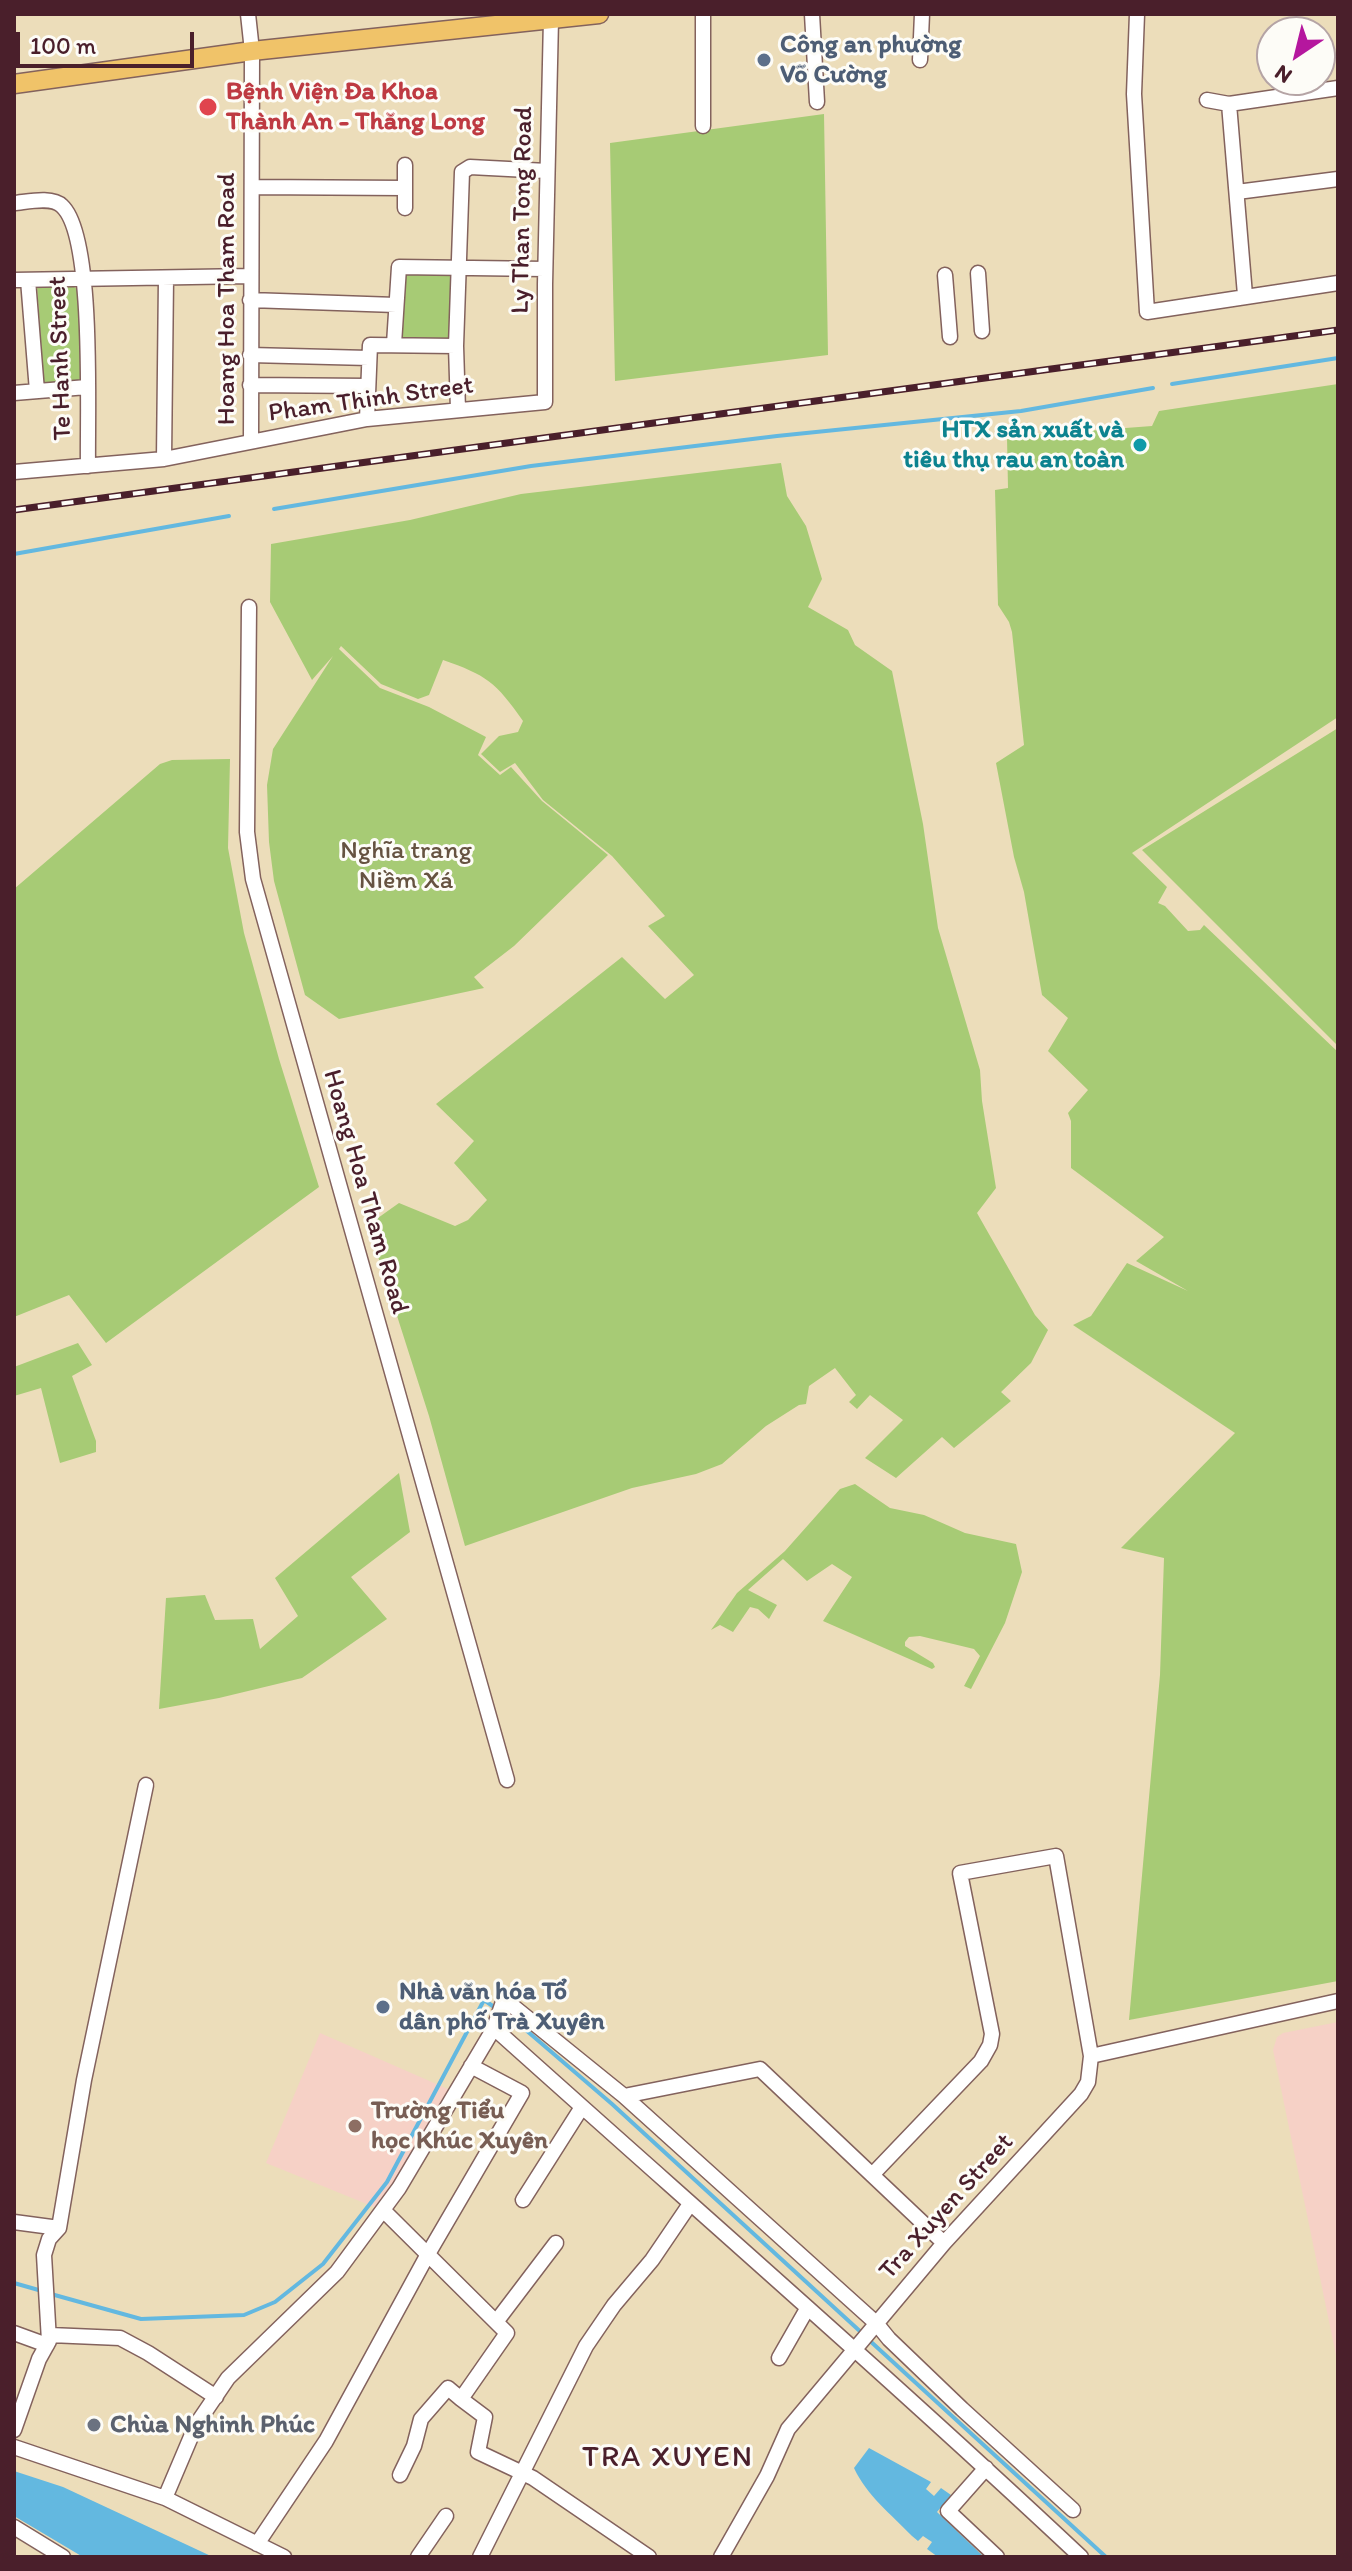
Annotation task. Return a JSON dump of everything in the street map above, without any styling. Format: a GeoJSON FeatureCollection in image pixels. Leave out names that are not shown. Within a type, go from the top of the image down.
{"type":"FeatureCollection","features":[{"type":"Feature","properties":{"kind":"main road"},"geometry":{"type":"LineString","coordinates":[[14,84],[252,51],[599,14]]}},
{"type":"Feature","properties":{"kind":"street","name":"Hoang Hoa Tham Road"},"geometry":{"type":"LineString","coordinates":[[248,14],[252,51],[251,441]]}},
{"type":"Feature","properties":{"kind":"street"},"geometry":{"type":"LineString","coordinates":[[703,14],[703,126]]}},
{"type":"Feature","properties":{"kind":"street"},"geometry":{"type":"LineString","coordinates":[[812,14],[817,102]]}},
{"type":"Feature","properties":{"kind":"street"},"geometry":{"type":"LineString","coordinates":[[920,60],[922,14]]}},
{"type":"Feature","properties":{"kind":"street"},"geometry":{"type":"LineString","coordinates":[[1137,14],[1134,94],[1147,312],[1338,283]]}},
{"type":"Feature","properties":{"kind":"street","name":"Ly Than Tong Road"},"geometry":{"type":"LineString","coordinates":[[545,18],[551,85],[545,269],[545,402]]}},
{"type":"Feature","properties":{"kind":"street"},"geometry":{"type":"LineString","coordinates":[[1207,100],[1229,104],[1338,88]]}},
{"type":"Feature","properties":{"kind":"street"},"geometry":{"type":"LineString","coordinates":[[1229,104],[1245,295]]}},
{"type":"Feature","properties":{"kind":"street"},"geometry":{"type":"LineString","coordinates":[[405,165],[405,208]]}},
{"type":"Feature","properties":{"kind":"street"},"geometry":{"type":"LineString","coordinates":[[458,410],[457,266],[461,177],[465,169],[547,171]]}},
{"type":"Feature","properties":{"kind":"street"},"geometry":{"type":"LineString","coordinates":[[1237,192],[1338,179]]}},
{"type":"Feature","properties":{"kind":"street"},"geometry":{"type":"LineString","coordinates":[[252,187],[405,188]]}},
{"type":"Feature","properties":{"kind":"street","name":"Te Hanh Street"},"geometry":{"type":"LineString","coordinates":[[14,203],[52,201],[63,206],[74,229],[85,279],[88,466]]}},
{"type":"Feature","properties":{"kind":"street"},"geometry":{"type":"LineString","coordinates":[[394,344],[399,267],[545,269]]}},
{"type":"Feature","properties":{"kind":"street"},"geometry":{"type":"LineString","coordinates":[[978,273],[982,331]]}},
{"type":"Feature","properties":{"kind":"street"},"geometry":{"type":"LineString","coordinates":[[945,275],[950,337]]}},
{"type":"Feature","properties":{"kind":"street"},"geometry":{"type":"LineString","coordinates":[[21,280],[250,276]]}},
{"type":"Feature","properties":{"kind":"street"},"geometry":{"type":"LineString","coordinates":[[164,459],[166,278]]}},
{"type":"Feature","properties":{"kind":"street","name":"Te Hanh Street"},"geometry":{"type":"LineString","coordinates":[[21,280],[37,391]]}},
{"type":"Feature","properties":{"kind":"street"},"geometry":{"type":"LineString","coordinates":[[250,300],[396,305]]}},
{"type":"Feature","properties":{"kind":"street"},"geometry":{"type":"LineString","coordinates":[[367,419],[370,345],[456,346]]}},
{"type":"Feature","properties":{"kind":"street"},"geometry":{"type":"LineString","coordinates":[[250,355],[369,358]]}},
{"type":"Feature","properties":{"kind":"street"},"geometry":{"type":"LineString","coordinates":[[250,385],[368,386]]}},
{"type":"Feature","properties":{"kind":"street"},"geometry":{"type":"LineString","coordinates":[[14,393],[87,387]]}},
{"type":"Feature","properties":{"kind":"street","name":"Pham Thinh Street"},"geometry":{"type":"LineString","coordinates":[[14,472],[164,459],[367,419],[545,402]]}},
{"type":"Feature","properties":{"kind":"street","name":"Hoang Hoa Tham Road"},"geometry":{"type":"LineString","coordinates":[[249,607],[247,832],[253,879],[507,1780]]}},
{"type":"Feature","properties":{"kind":"street"},"geometry":{"type":"LineString","coordinates":[[14,2430],[49,2336],[44,2255],[49,2239],[59,2228],[84,2080],[146,1785]]}},
{"type":"Feature","properties":{"kind":"street","name":"Tra Xuyen Street"},"geometry":{"type":"LineString","coordinates":[[721,2557],[767,2476],[788,2429],[944,2243],[1081,2094],[1088,2082],[1091,2056],[1056,1856],[960,1873],[989,2015],[990,2045],[981,2061],[872,2175]]}},
{"type":"Feature","properties":{"kind":"street"},"geometry":{"type":"LineString","coordinates":[[165,2498],[196,2425],[228,2378],[337,2272],[399,2188],[494,2028],[504,1999],[624,2096],[876,2323],[952,2399],[1073,2510]]}},
{"type":"Feature","properties":{"kind":"street"},"geometry":{"type":"LineString","coordinates":[[1091,2056],[1338,2001]]}},
{"type":"Feature","properties":{"kind":"street"},"geometry":{"type":"LineString","coordinates":[[494,2028],[986,2468],[1081,2557]]}},
{"type":"Feature","properties":{"kind":"street"},"geometry":{"type":"LineString","coordinates":[[257,2544],[326,2441],[428,2254],[522,2093],[471,2066]]}},
{"type":"Feature","properties":{"kind":"street"},"geometry":{"type":"LineString","coordinates":[[624,2096],[760,2069],[944,2243]]}},
{"type":"Feature","properties":{"kind":"street"},"geometry":{"type":"LineString","coordinates":[[523,2200],[582,2107]]}},
{"type":"Feature","properties":{"kind":"street"},"geometry":{"type":"LineString","coordinates":[[480,2557],[586,2346],[614,2305],[652,2260],[690,2204]]}},
{"type":"Feature","properties":{"kind":"street"},"geometry":{"type":"LineString","coordinates":[[383,2210],[507,2333],[461,2399]]}},
{"type":"Feature","properties":{"kind":"street"},"geometry":{"type":"LineString","coordinates":[[14,2222],[59,2228]]}},
{"type":"Feature","properties":{"kind":"street"},"geometry":{"type":"LineString","coordinates":[[496,2322],[556,2243]]}},
{"type":"Feature","properties":{"kind":"street"},"geometry":{"type":"LineString","coordinates":[[779,2358],[807,2309]]}},
{"type":"Feature","properties":{"kind":"street"},"geometry":{"type":"LineString","coordinates":[[14,2333],[120,2338],[216,2397]]}},
{"type":"Feature","properties":{"kind":"street"},"geometry":{"type":"LineString","coordinates":[[400,2475],[414,2446],[421,2419],[448,2388],[485,2417],[478,2452],[521,2473],[649,2557]]}},
{"type":"Feature","properties":{"kind":"street"},"geometry":{"type":"LineString","coordinates":[[14,2447],[165,2498],[284,2557]]}},
{"type":"Feature","properties":{"kind":"street"},"geometry":{"type":"LineString","coordinates":[[986,2468],[948,2511],[997,2557]]}},
{"type":"Feature","properties":{"kind":"street"},"geometry":{"type":"LineString","coordinates":[[418,2557],[446,2516]]}},
{"type":"Feature","properties":{"kind":"street"},"geometry":{"type":"LineString","coordinates":[[14,2527],[56,2555]]}},
{"type":"Feature","properties":{"kind":"shaded area"},"geometry":{"type":"Polygon","coordinates":[[[1338,2022],[1338,2365],[1273,2050],[1277,2037],[1283,2033],[1338,2022]]]}},
{"type":"Feature","properties":{"kind":"shaded area","name":"Trường Tiểu học Khúc Xuyên"},"geometry":{"type":"Polygon","coordinates":[[[320,2033],[450,2090],[379,2209],[266,2163],[320,2033]]]}},
{"type":"Feature","properties":{"kind":"green space"},"geometry":{"type":"Polygon","coordinates":[[[824,114],[828,355],[615,381],[610,143],[824,114]]]}},
{"type":"Feature","properties":{"kind":"green space"},"geometry":{"type":"Polygon","coordinates":[[[403,273],[452,275],[450,341],[401,340],[403,273]]]}},
{"type":"Feature","properties":{"kind":"green space"},"geometry":{"type":"Polygon","coordinates":[[[37,286],[74,287],[80,291],[82,382],[44,385],[37,286]]]}},
{"type":"Feature","properties":{"kind":"green space"},"geometry":{"type":"Polygon","coordinates":[[[1338,384],[1338,717],[1132,853],[1167,887],[1158,903],[1165,906],[1188,931],[1200,930],[1204,925],[1338,1052],[1338,1981],[1129,2020],[1160,1675],[1164,1558],[1121,1548],[1235,1433],[1073,1325],[1091,1316],[1127,1263],[1188,1291],[1136,1261],[1164,1237],[1071,1168],[1071,1121],[1068,1113],[1088,1090],[1048,1051],[1068,1018],[1042,995],[996,763],[1024,745],[1012,632],[998,605],[995,490],[1008,488],[1007,437],[1152,426],[1159,411],[1338,384]]]}},
{"type":"Feature","properties":{"kind":"green space","name":"Nghĩa trang Niềm Xá"},"geometry":{"type":"Polygon","coordinates":[[[781,463],[787,496],[806,526],[822,579],[808,607],[848,630],[855,645],[892,671],[923,824],[938,928],[980,1070],[996,1188],[977,1213],[1035,1315],[1048,1330],[1031,1363],[1001,1392],[1011,1401],[954,1448],[942,1437],[896,1478],[865,1458],[903,1420],[870,1395],[857,1409],[849,1402],[856,1395],[835,1368],[809,1386],[806,1404],[799,1405],[766,1426],[722,1464],[696,1474],[632,1488],[465,1546],[429,1416],[368,1225],[399,1203],[455,1226],[468,1220],[487,1200],[454,1163],[474,1141],[436,1104],[622,957],[665,999],[694,975],[648,926],[665,916],[612,856],[543,800],[515,763],[500,772],[481,754],[499,736],[518,732],[523,721],[497,689],[470,670],[443,660],[429,695],[418,699],[381,684],[341,646],[339,649],[380,688],[429,707],[486,737],[478,755],[500,775],[511,767],[542,801],[608,855],[514,946],[474,977],[484,988],[339,1019],[305,995],[274,881],[267,785],[273,749],[333,656],[312,680],[270,602],[271,544],[410,520],[521,494],[781,463]]]}},
{"type":"Feature","properties":{"kind":"green space"},"geometry":{"type":"Polygon","coordinates":[[[1338,728],[1338,1046],[1142,850],[1338,728]]]}},
{"type":"Feature","properties":{"kind":"green space"},"geometry":{"type":"Polygon","coordinates":[[[230,759],[228,848],[244,933],[319,1187],[106,1343],[69,1295],[14,1317],[14,889],[160,764],[172,760],[230,759]]]}},
{"type":"Feature","properties":{"kind":"green space"},"geometry":{"type":"Polygon","coordinates":[[[78,1343],[92,1365],[72,1376],[96,1441],[96,1452],[60,1463],[41,1388],[14,1396],[14,1367],[78,1343]]]}},
{"type":"Feature","properties":{"kind":"green space"},"geometry":{"type":"Polygon","coordinates":[[[399,1473],[410,1532],[351,1577],[387,1619],[302,1678],[159,1709],[166,1598],[205,1595],[215,1620],[253,1619],[260,1649],[298,1616],[275,1578],[399,1473]]]}},
{"type":"Feature","properties":{"kind":"green space"},"geometry":{"type":"Polygon","coordinates":[[[855,1484],[890,1508],[924,1515],[965,1533],[1016,1544],[1022,1572],[1005,1623],[971,1689],[964,1686],[980,1656],[974,1649],[920,1636],[909,1637],[905,1646],[933,1663],[935,1667],[932,1669],[823,1621],[852,1577],[832,1564],[807,1581],[783,1559],[748,1590],[777,1605],[769,1619],[758,1609],[750,1607],[733,1632],[720,1625],[711,1630],[737,1593],[785,1551],[840,1489],[855,1484]]]}},
{"type":"Feature","properties":{"kind":"water"},"geometry":{"type":"Polygon","coordinates":[[[869,2448],[931,2482],[926,2489],[934,2496],[941,2488],[951,2495],[937,2512],[984,2557],[938,2557],[927,2549],[932,2542],[923,2536],[918,2541],[912,2536],[873,2496],[854,2468],[869,2448]]]}},
{"type":"Feature","properties":{"kind":"water"},"geometry":{"type":"Polygon","coordinates":[[[14,2471],[63,2487],[213,2557],[83,2557],[14,2516],[14,2471]]]}},
{"type":"Feature","properties":{"kind":"waterway"},"geometry":{"type":"LineString","coordinates":[[1172,384],[1338,358]]}},
{"type":"Feature","properties":{"kind":"waterway"},"geometry":{"type":"LineString","coordinates":[[274,509],[531,466],[1021,411],[1153,388]]}},
{"type":"Feature","properties":{"kind":"waterway"},"geometry":{"type":"LineString","coordinates":[[14,554],[229,516]]}},
{"type":"Feature","properties":{"kind":"waterway"},"geometry":{"type":"LineString","coordinates":[[51,2294],[141,2319],[244,2315],[275,2302],[323,2264],[387,2182],[484,2000],[520,2025],[612,2104],[863,2334]]}},
{"type":"Feature","properties":{"kind":"waterway"},"geometry":{"type":"LineString","coordinates":[[14,2283],[42,2291]]}},
{"type":"Feature","properties":{"kind":"waterway"},"geometry":{"type":"LineString","coordinates":[[869,2340],[1106,2557]]}},
{"type":"Feature","properties":{"kind":"railway"},"geometry":{"type":"LineString","coordinates":[[14,510],[1338,330]]}},
{"type":"Feature","properties":{"kind":"place","name":"Công an phường Võ Cường"},"geometry":{"type":"Point","coordinates":[764,60]}},
{"type":"Feature","properties":{"kind":"place","name":"Bệnh Viện Đa Khoa Thành An - Thăng Long"},"geometry":{"type":"Point","coordinates":[208,107]}},
{"type":"Feature","properties":{"kind":"place","name":"HTX sản xuất và tiêu thụ rau an toàn"},"geometry":{"type":"Point","coordinates":[1140,445]}},
{"type":"Feature","properties":{"kind":"place","name":"Nhà văn hóa Tổ dân phố Trà Xuyên"},"geometry":{"type":"Point","coordinates":[383,2007]}},
{"type":"Feature","properties":{"kind":"place","name":"Trường Tiểu học Khúc Xuyên"},"geometry":{"type":"Point","coordinates":[355,2126]}},
{"type":"Feature","properties":{"kind":"place","name":"Chùa Nghinh Phúc"},"geometry":{"type":"Point","coordinates":[94,2425]}},
{"type":"Feature","properties":{"kind":"district","name":"TRA XUYEN"},"geometry":{"type":"Point","coordinates":[668,2458]}}]}
